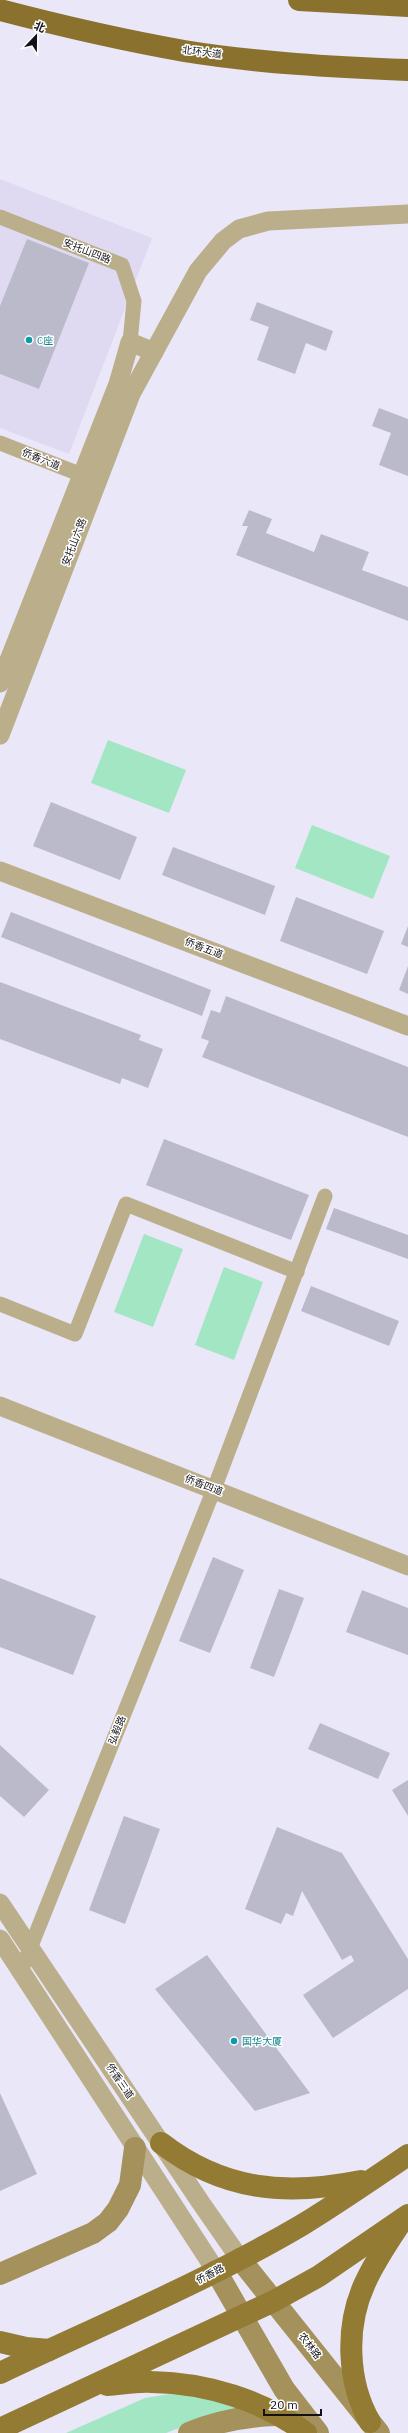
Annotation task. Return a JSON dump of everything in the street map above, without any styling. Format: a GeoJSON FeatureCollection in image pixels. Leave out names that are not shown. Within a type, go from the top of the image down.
{"type":"FeatureCollection","features":[{"type":"Feature","properties":{"kind":"highway"},"geometry":{"type":"LineString","coordinates":[[299,0],[408,6]]}},
{"type":"Feature","properties":{"kind":"highway","name":"北环大道"},"geometry":{"type":"LineString","coordinates":[[0,10],[78,30],[185,51],[314,66],[408,70]]}},
{"type":"Feature","properties":{"kind":"main road"},"geometry":{"type":"LineString","coordinates":[[160,2143],[174,2153],[204,2169],[261,2188],[281,2190],[309,2189],[372,2179]]}},
{"type":"Feature","properties":{"kind":"main road"},"geometry":{"type":"LineString","coordinates":[[0,2274],[93,2233],[108,2222],[118,2209],[130,2185],[135,2164],[135,2148]]}},
{"type":"Feature","properties":{"kind":"main road","name":"侨香路"},"geometry":{"type":"LineString","coordinates":[[0,2373],[240,2259],[301,2225],[408,2155]]}},
{"type":"Feature","properties":{"kind":"main road"},"geometry":{"type":"LineString","coordinates":[[0,2429],[96,2386],[242,2317],[319,2276],[406,2217]]}},
{"type":"Feature","properties":{"kind":"main road"},"geometry":{"type":"LineString","coordinates":[[375,2428],[359,2398],[355,2385],[352,2354],[355,2320],[364,2284],[406,2217]]}},
{"type":"Feature","properties":{"kind":"main road","name":"农林路"},"geometry":{"type":"LineString","coordinates":[[240,2259],[375,2428]]}},
{"type":"Feature","properties":{"kind":"main road"},"geometry":{"type":"LineString","coordinates":[[216,2271],[284,2388],[318,2433]]}},
{"type":"Feature","properties":{"kind":"main road"},"geometry":{"type":"LineString","coordinates":[[0,2342],[26,2348],[50,2350]]}},
{"type":"Feature","properties":{"kind":"main road"},"geometry":{"type":"LineString","coordinates":[[96,2386],[152,2382],[193,2386],[237,2397],[276,2414],[306,2433]]}},
{"type":"Feature","properties":{"kind":"main road"},"geometry":{"type":"LineString","coordinates":[[189,2433],[208,2425],[242,2417],[276,2414]]}},
{"type":"Feature","properties":{"kind":"street","name":"安托山六路"},"geometry":{"type":"LineString","coordinates":[[0,735],[131,394],[198,271],[223,241],[239,229],[268,221],[408,214]]}},
{"type":"Feature","properties":{"kind":"street","name":"安托山四路"},"geometry":{"type":"LineString","coordinates":[[0,217],[122,265],[134,300],[130,342]]}},
{"type":"Feature","properties":{"kind":"street","name":"安托山六路"},"geometry":{"type":"LineString","coordinates":[[0,683],[118,384],[130,342]]}},
{"type":"Feature","properties":{"kind":"street"},"geometry":{"type":"LineString","coordinates":[[130,342],[154,352]]}},
{"type":"Feature","properties":{"kind":"street","name":"侨香六道"},"geometry":{"type":"LineString","coordinates":[[0,443],[82,475]]}},
{"type":"Feature","properties":{"kind":"street","name":"侨香五道"},"geometry":{"type":"LineString","coordinates":[[0,871],[408,1026]]}},
{"type":"Feature","properties":{"kind":"street","name":"弘毅路"},"geometry":{"type":"LineString","coordinates":[[21,1971],[214,1489],[326,1196]]}},
{"type":"Feature","properties":{"kind":"street"},"geometry":{"type":"LineString","coordinates":[[0,1304],[75,1334],[126,1204],[297,1272]]}},
{"type":"Feature","properties":{"kind":"street","name":"侨香四道"},"geometry":{"type":"LineString","coordinates":[[0,1406],[408,1566]]}},
{"type":"Feature","properties":{"kind":"street","name":"侨香三道"},"geometry":{"type":"LineString","coordinates":[[0,1903],[31,1947],[160,2143],[240,2259]]}},
{"type":"Feature","properties":{"kind":"street"},"geometry":{"type":"LineString","coordinates":[[0,1939],[216,2271]]}},
{"type":"Feature","properties":{"kind":"shaded area"},"geometry":{"type":"Polygon","coordinates":[[[0,179],[152,238],[69,454],[0,428],[0,179]]]}},
{"type":"Feature","properties":{"kind":"green space"},"geometry":{"type":"Polygon","coordinates":[[[108,740],[186,770],[169,813],[91,783],[108,740]]]}},
{"type":"Feature","properties":{"kind":"green space"},"geometry":{"type":"Polygon","coordinates":[[[312,825],[390,856],[373,899],[295,868],[312,825]]]}},
{"type":"Feature","properties":{"kind":"green space"},"geometry":{"type":"Polygon","coordinates":[[[144,1234],[183,1249],[153,1327],[114,1312],[144,1234]]]}},
{"type":"Feature","properties":{"kind":"green space"},"geometry":{"type":"Polygon","coordinates":[[[224,1267],[263,1282],[234,1360],[195,1345],[224,1267]]]}},
{"type":"Feature","properties":{"kind":"green space"},"geometry":{"type":"Polygon","coordinates":[[[182,2392],[233,2404],[239,2412],[192,2423],[166,2433],[66,2433],[145,2398],[182,2392]]]}},
{"type":"Feature","properties":{"kind":"building","name":"C座"},"geometry":{"type":"Polygon","coordinates":[[[27,239],[89,263],[39,389],[0,374],[0,306],[27,239]]]}},
{"type":"Feature","properties":{"kind":"building"},"geometry":{"type":"Polygon","coordinates":[[[257,302],[333,331],[326,351],[306,343],[295,374],[257,360],[269,327],[250,320],[257,302]]]}},
{"type":"Feature","properties":{"kind":"building"},"geometry":{"type":"Polygon","coordinates":[[[379,408],[408,419],[408,476],[379,465],[391,433],[372,426],[379,408]]]}},
{"type":"Feature","properties":{"kind":"building"},"geometry":{"type":"Polygon","coordinates":[[[249,510],[272,519],[266,533],[314,552],[321,534],[369,552],[362,570],[408,587],[408,621],[236,555],[248,526],[242,526],[249,510]]]}},
{"type":"Feature","properties":{"kind":"building"},"geometry":{"type":"Polygon","coordinates":[[[51,802],[137,837],[120,880],[33,846],[51,802]]]}},
{"type":"Feature","properties":{"kind":"building"},"geometry":{"type":"Polygon","coordinates":[[[173,847],[275,886],[265,915],[162,875],[173,847]]]}},
{"type":"Feature","properties":{"kind":"building"},"geometry":{"type":"Polygon","coordinates":[[[296,897],[384,931],[367,974],[280,941],[296,897]]]}},
{"type":"Feature","properties":{"kind":"building"},"geometry":{"type":"Polygon","coordinates":[[[11,912],[211,990],[202,1016],[1,937],[11,912]]]}},
{"type":"Feature","properties":{"kind":"building"},"geometry":{"type":"Polygon","coordinates":[[[408,926],[408,947],[401,944],[408,926]]]}},
{"type":"Feature","properties":{"kind":"building"},"geometry":{"type":"Polygon","coordinates":[[[408,966],[408,994],[399,990],[408,966]]]}},
{"type":"Feature","properties":{"kind":"building"},"geometry":{"type":"Polygon","coordinates":[[[0,982],[141,1035],[139,1040],[163,1049],[148,1088],[122,1078],[120,1084],[0,1039],[0,982]]]}},
{"type":"Feature","properties":{"kind":"building"},"geometry":{"type":"Polygon","coordinates":[[[226,996],[408,1067],[408,1137],[202,1057],[209,1041],[201,1038],[211,1010],[220,1013],[226,996]]]}},
{"type":"Feature","properties":{"kind":"building"},"geometry":{"type":"Polygon","coordinates":[[[164,1139],[309,1195],[291,1240],[146,1185],[164,1139]]]}},
{"type":"Feature","properties":{"kind":"building"},"geometry":{"type":"Polygon","coordinates":[[[334,1208],[408,1235],[408,1259],[326,1229],[334,1208]]]}},
{"type":"Feature","properties":{"kind":"building"},"geometry":{"type":"Polygon","coordinates":[[[311,1286],[399,1321],[389,1346],[301,1311],[311,1286]]]}},
{"type":"Feature","properties":{"kind":"building"},"geometry":{"type":"Polygon","coordinates":[[[213,1557],[244,1570],[210,1653],[179,1641],[213,1557]]]}},
{"type":"Feature","properties":{"kind":"building"},"geometry":{"type":"Polygon","coordinates":[[[0,1578],[96,1616],[73,1675],[0,1647],[0,1578]]]}},
{"type":"Feature","properties":{"kind":"building"},"geometry":{"type":"Polygon","coordinates":[[[279,1589],[304,1598],[274,1677],[250,1668],[279,1589]]]}},
{"type":"Feature","properties":{"kind":"building"},"geometry":{"type":"Polygon","coordinates":[[[362,1590],[408,1608],[408,1655],[346,1632],[362,1590]]]}},
{"type":"Feature","properties":{"kind":"building"},"geometry":{"type":"Polygon","coordinates":[[[320,1723],[390,1753],[378,1779],[308,1749],[320,1723]]]}},
{"type":"Feature","properties":{"kind":"building"},"geometry":{"type":"Polygon","coordinates":[[[0,1745],[49,1790],[24,1817],[0,1796],[0,1745]]]}},
{"type":"Feature","properties":{"kind":"building"},"geometry":{"type":"Polygon","coordinates":[[[408,1780],[408,1816],[392,1790],[408,1780]]]}},
{"type":"Feature","properties":{"kind":"building"},"geometry":{"type":"Polygon","coordinates":[[[124,1816],[160,1829],[125,1924],[89,1910],[124,1816]]]}},
{"type":"Feature","properties":{"kind":"building"},"geometry":{"type":"Polygon","coordinates":[[[277,1827],[342,1853],[408,1959],[408,1989],[333,2038],[303,1995],[354,1961],[351,1955],[342,1960],[302,1891],[293,1916],[286,1913],[281,1924],[245,1909],[277,1827]]]}},
{"type":"Feature","properties":{"kind":"building","name":"国华大厦"},"geometry":{"type":"Polygon","coordinates":[[[207,1955],[310,2093],[255,2111],[155,1989],[207,1955]]]}},
{"type":"Feature","properties":{"kind":"building"},"geometry":{"type":"Polygon","coordinates":[[[0,2093],[37,2174],[0,2191],[0,2093]]]}},
{"type":"Feature","properties":{"kind":"place","name":"C座"},"geometry":{"type":"Point","coordinates":[29,340]}},
{"type":"Feature","properties":{"kind":"place","name":"国华大厦"},"geometry":{"type":"Point","coordinates":[234,2041]}}]}
